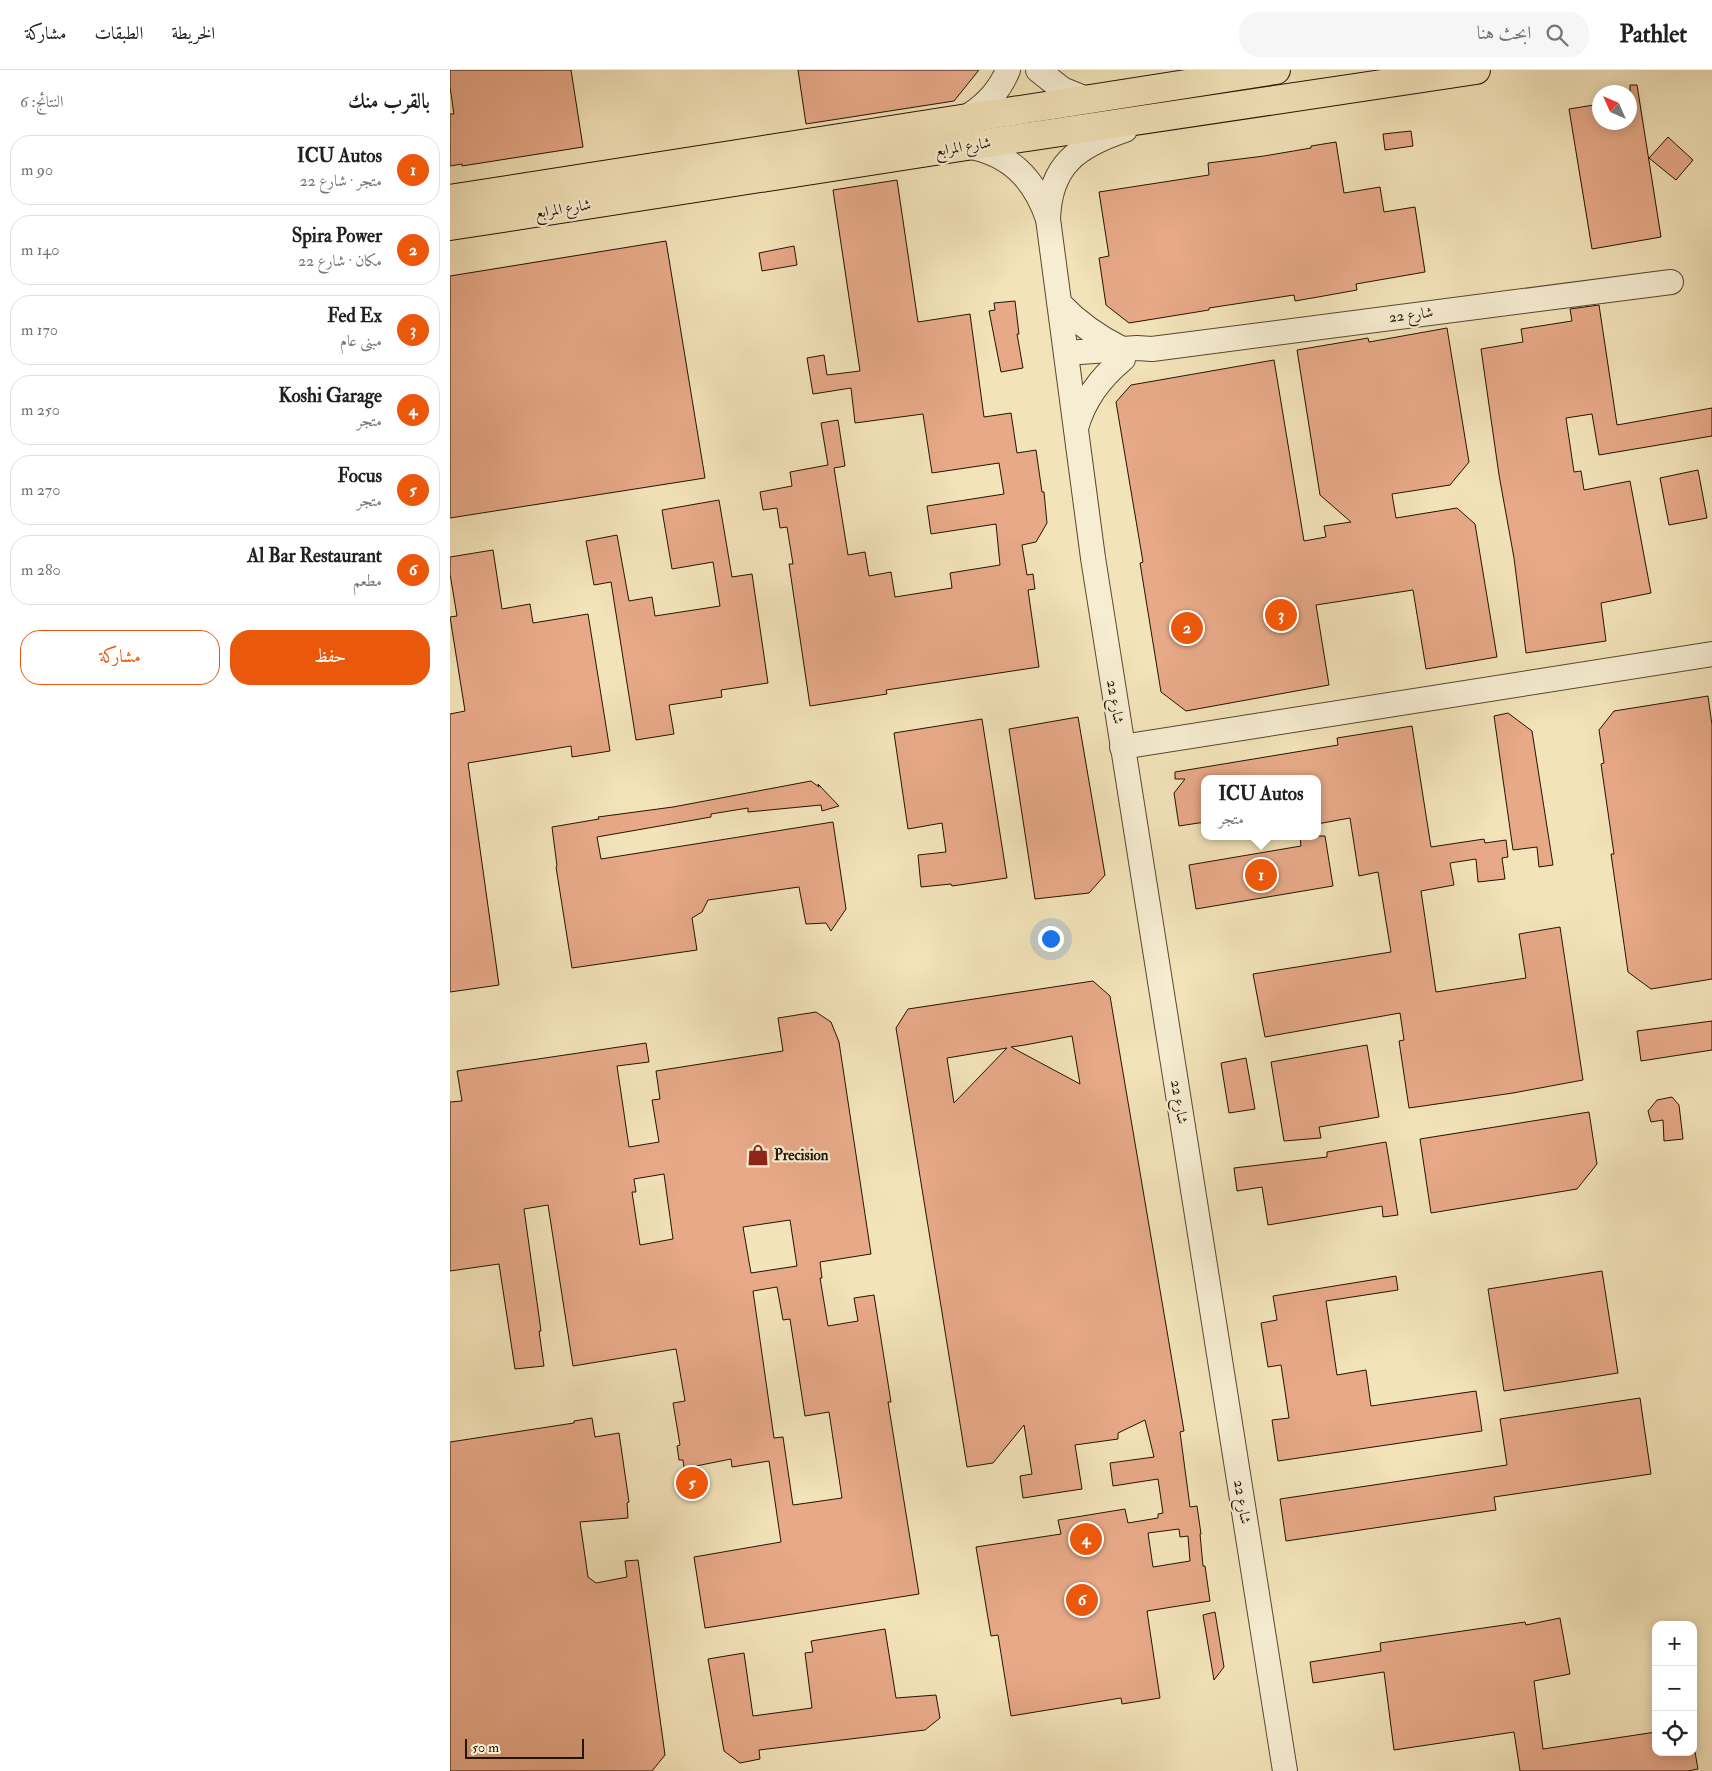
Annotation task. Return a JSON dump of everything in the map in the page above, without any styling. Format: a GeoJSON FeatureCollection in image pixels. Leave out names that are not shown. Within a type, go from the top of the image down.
{"type":"FeatureCollection","features":[{"type":"Feature","properties":{"kind":"main road","name":"شارع المرابع"},"geometry":{"type":"LineString","coordinates":[[450,200],[1276,70]]}},
{"type":"Feature","properties":{"kind":"main road","name":"شارع المرابع"},"geometry":{"type":"LineString","coordinates":[[450,226],[1476,70]]}},
{"type":"Feature","properties":{"kind":"street"},"geometry":{"type":"LineString","coordinates":[[961,120],[987,102],[997,90],[1008,70]]}},
{"type":"Feature","properties":{"kind":"street"},"geometry":{"type":"LineString","coordinates":[[1038,70],[1062,88],[1089,100]]}},
{"type":"Feature","properties":{"kind":"street","name":"شارع 22"},"geometry":{"type":"LineString","coordinates":[[1048,219],[1050,198],[1057,178],[1062,169],[1084,147],[1101,138],[1165,117]]}},
{"type":"Feature","properties":{"kind":"street","name":"شارع 22"},"geometry":{"type":"LineString","coordinates":[[968,146],[996,154],[1021,172],[1028,179],[1040,198],[1048,219],[1075,432],[1122,747],[1285,1771]]}},
{"type":"Feature","properties":{"kind":"street","name":"شارع 22"},"geometry":{"type":"LineString","coordinates":[[1066,360],[1671,282]]}},
{"type":"Feature","properties":{"kind":"street","name":"شارع 22"},"geometry":{"type":"LineString","coordinates":[[1060,304],[1082,325],[1122,354]]}},
{"type":"Feature","properties":{"kind":"street","name":"شارع 22"},"geometry":{"type":"LineString","coordinates":[[1075,432],[1084,407],[1097,384],[1122,354]]}},
{"type":"Feature","properties":{"kind":"street"},"geometry":{"type":"LineString","coordinates":[[1122,747],[1712,654]]}},
{"type":"Feature","properties":{"kind":"building"},"geometry":{"type":"Polygon","coordinates":[[[450,70],[571,70],[583,147],[462,166],[462,164],[450,166],[450,114],[454,114],[450,87],[450,70]]]}},
{"type":"Feature","properties":{"kind":"building"},"geometry":{"type":"Polygon","coordinates":[[[798,70],[979,70],[954,101],[806,124],[798,70]]]}},
{"type":"Feature","properties":{"kind":"building"},"geometry":{"type":"Polygon","coordinates":[[[1637,85],[1661,237],[1592,249],[1569,109],[1592,105],[1592,130],[1637,130],[1637,85]]]}},
{"type":"Feature","properties":{"kind":"building"},"geometry":{"type":"Polygon","coordinates":[[[1411,131],[1413,146],[1385,150],[1383,134],[1411,131]]]}},
{"type":"Feature","properties":{"kind":"building"},"geometry":{"type":"Polygon","coordinates":[[[1668,137],[1693,160],[1676,180],[1649,158],[1668,137]]]}},
{"type":"Feature","properties":{"kind":"building"},"geometry":{"type":"Polygon","coordinates":[[[1336,142],[1344,193],[1380,187],[1384,212],[1415,207],[1425,272],[1356,284],[1357,290],[1295,301],[1294,295],[1129,323],[1106,305],[1099,258],[1109,256],[1099,192],[1209,175],[1208,163],[1264,156],[1336,142]]]}},
{"type":"Feature","properties":{"kind":"building"},"geometry":{"type":"Polygon","coordinates":[[[897,180],[918,322],[970,314],[984,417],[1011,413],[1017,453],[1036,450],[1042,492],[1044,492],[1047,523],[1036,542],[1022,545],[1027,575],[1033,574],[1035,589],[1028,590],[1039,667],[886,690],[887,694],[810,706],[789,564],[793,564],[787,527],[780,528],[777,508],[763,510],[760,492],[792,486],[790,472],[828,465],[821,423],[838,420],[845,466],[834,468],[848,555],[865,552],[869,576],[891,572],[895,597],[952,588],[950,573],[1000,565],[996,524],[931,534],[927,506],[1004,494],[999,463],[932,473],[923,414],[855,423],[851,388],[813,394],[807,358],[824,355],[827,375],[860,371],[833,190],[897,180]]]}},
{"type":"Feature","properties":{"kind":"building"},"geometry":{"type":"Polygon","coordinates":[[[666,241],[705,478],[450,518],[450,276],[666,241]]]}},
{"type":"Feature","properties":{"kind":"building"},"geometry":{"type":"Polygon","coordinates":[[[794,246],[797,265],[762,271],[759,253],[794,246]]]}},
{"type":"Feature","properties":{"kind":"building"},"geometry":{"type":"Polygon","coordinates":[[[1015,301],[1019,334],[1017,334],[1023,368],[1001,372],[989,311],[995,310],[994,303],[1015,301]]]}},
{"type":"Feature","properties":{"kind":"building"},"geometry":{"type":"Polygon","coordinates":[[[1599,305],[1617,425],[1712,408],[1712,436],[1599,455],[1592,414],[1566,418],[1574,472],[1581,471],[1584,490],[1630,481],[1651,593],[1601,603],[1606,641],[1526,653],[1514,558],[1499,475],[1481,349],[1523,342],[1521,329],[1572,321],[1570,309],[1599,305]]]}},
{"type":"Feature","properties":{"kind":"building"},"geometry":{"type":"Polygon","coordinates":[[[1447,328],[1469,462],[1450,485],[1392,494],[1396,518],[1457,508],[1475,524],[1497,657],[1426,669],[1413,590],[1316,605],[1329,685],[1186,711],[1161,692],[1140,563],[1143,562],[1116,402],[1131,385],[1274,360],[1304,541],[1326,537],[1324,526],[1351,522],[1320,495],[1297,350],[1368,338],[1369,342],[1447,328]]]}},
{"type":"Feature","properties":{"kind":"building"},"geometry":{"type":"Polygon","coordinates":[[[1698,470],[1707,518],[1669,525],[1660,478],[1698,470]]]}},
{"type":"Feature","properties":{"kind":"building"},"geometry":{"type":"Polygon","coordinates":[[[719,500],[732,577],[752,574],[768,683],[721,690],[722,697],[669,705],[674,734],[636,740],[611,582],[594,585],[586,541],[617,535],[629,601],[652,597],[655,616],[720,606],[713,562],[672,569],[662,510],[719,500]]]}},
{"type":"Feature","properties":{"kind":"building"},"geometry":{"type":"Polygon","coordinates":[[[493,550],[502,609],[530,604],[533,623],[588,614],[610,751],[572,757],[571,746],[468,763],[499,985],[450,992],[450,714],[465,711],[450,617],[457,616],[450,574],[450,557],[493,550]]]}},
{"type":"Feature","properties":{"kind":"building"},"geometry":{"type":"Polygon","coordinates":[[[1708,696],[1712,725],[1712,979],[1651,989],[1628,972],[1611,854],[1614,854],[1601,764],[1604,763],[1599,730],[1614,711],[1708,696]]]}},
{"type":"Feature","properties":{"kind":"building"},"geometry":{"type":"Polygon","coordinates":[[[1508,713],[1532,731],[1553,865],[1539,867],[1537,847],[1513,850],[1494,716],[1508,713]]]}},
{"type":"Feature","properties":{"kind":"building"},"geometry":{"type":"Polygon","coordinates":[[[1078,717],[1105,875],[1089,893],[1035,899],[1009,729],[1078,717]]]}},
{"type":"Feature","properties":{"kind":"building"},"geometry":{"type":"Polygon","coordinates":[[[982,719],[1007,878],[952,886],[951,884],[921,887],[918,855],[946,852],[942,823],[908,829],[894,733],[982,719]]]}},
{"type":"Feature","properties":{"kind":"building"},"geometry":{"type":"Polygon","coordinates":[[[1412,726],[1431,847],[1484,839],[1485,843],[1506,840],[1508,857],[1502,858],[1505,879],[1478,882],[1476,859],[1450,863],[1454,885],[1421,891],[1436,992],[1526,978],[1519,934],[1560,927],[1583,1080],[1513,1093],[1409,1108],[1399,1041],[1404,1040],[1400,1013],[1265,1037],[1253,974],[1391,952],[1378,872],[1359,876],[1350,818],[1321,823],[1321,775],[1201,775],[1201,823],[1179,826],[1174,793],[1185,779],[1175,779],[1175,772],[1338,745],[1337,738],[1412,726]]]}},
{"type":"Feature","properties":{"kind":"building"},"geometry":{"type":"Polygon","coordinates":[[[811,781],[819,787],[818,784],[839,806],[822,811],[821,805],[748,812],[748,808],[711,814],[711,817],[597,837],[601,859],[833,822],[846,909],[831,931],[826,923],[806,924],[799,887],[708,900],[702,912],[692,918],[697,950],[572,968],[556,867],[552,827],[599,819],[598,817],[673,807],[811,781]]]}},
{"type":"Feature","properties":{"kind":"building"},"geometry":{"type":"Polygon","coordinates":[[[1321,836],[1325,836],[1333,886],[1196,909],[1189,865],[1301,846],[1300,840],[1321,840],[1321,836]]]}},
{"type":"Feature","properties":{"kind":"building"},"geometry":{"type":"Polygon","coordinates":[[[1093,981],[1110,996],[1184,1431],[1180,1432],[1190,1507],[1197,1506],[1203,1566],[1205,1566],[1210,1601],[1147,1611],[1160,1698],[1122,1704],[1121,1698],[1011,1716],[998,1635],[991,1636],[976,1547],[1061,1534],[1058,1520],[1125,1509],[1128,1523],[1158,1518],[1158,1514],[1163,1513],[1158,1479],[1113,1486],[1110,1463],[1154,1457],[1145,1420],[1118,1433],[1118,1439],[1075,1445],[1082,1489],[1023,1498],[1020,1476],[1032,1474],[1024,1425],[993,1463],[967,1467],[896,1028],[908,1009],[1093,981]],[[1072,1036],[1025,1045],[1011,1047],[1080,1084],[1072,1036]],[[1007,1048],[947,1058],[954,1103],[1007,1048]],[[1179,1529],[1148,1533],[1153,1567],[1190,1561],[1188,1536],[1180,1537],[1179,1529]]]}},
{"type":"Feature","properties":{"kind":"building"},"geometry":{"type":"Polygon","coordinates":[[[816,1012],[831,1022],[839,1042],[871,1254],[820,1262],[822,1278],[820,1278],[828,1326],[858,1321],[854,1298],[874,1295],[891,1402],[888,1402],[919,1594],[705,1628],[694,1557],[781,1542],[769,1461],[732,1467],[731,1459],[696,1466],[700,1497],[688,1499],[683,1460],[679,1460],[677,1446],[680,1445],[673,1403],[685,1401],[676,1349],[573,1366],[548,1205],[524,1209],[544,1366],[515,1369],[499,1264],[450,1271],[450,1102],[462,1101],[457,1071],[646,1043],[649,1062],[617,1066],[629,1147],[659,1142],[652,1100],[660,1099],[656,1071],[783,1051],[778,1018],[816,1012]],[[664,1174],[634,1179],[636,1192],[632,1192],[640,1245],[673,1239],[664,1174]],[[790,1220],[743,1227],[751,1273],[797,1266],[790,1220]],[[777,1287],[753,1291],[774,1438],[783,1437],[793,1505],[842,1498],[829,1412],[805,1416],[790,1319],[783,1320],[777,1287]]]}},
{"type":"Feature","properties":{"kind":"building"},"geometry":{"type":"Polygon","coordinates":[[[1712,1021],[1712,1050],[1641,1061],[1637,1031],[1712,1021]]]}},
{"type":"Feature","properties":{"kind":"building"},"geometry":{"type":"Polygon","coordinates":[[[1367,1045],[1379,1117],[1319,1127],[1321,1138],[1284,1141],[1271,1062],[1367,1045]]]}},
{"type":"Feature","properties":{"kind":"building"},"geometry":{"type":"Polygon","coordinates":[[[1246,1058],[1255,1109],[1229,1113],[1221,1063],[1246,1058]]]}},
{"type":"Feature","properties":{"kind":"building"},"geometry":{"type":"Polygon","coordinates":[[[1672,1097],[1679,1105],[1683,1139],[1664,1141],[1663,1120],[1651,1122],[1648,1111],[1657,1100],[1672,1097]]]}},
{"type":"Feature","properties":{"kind":"building"},"geometry":{"type":"Polygon","coordinates":[[[1589,1112],[1597,1164],[1577,1189],[1431,1213],[1420,1139],[1589,1112]]]}},
{"type":"Feature","properties":{"kind":"building"},"geometry":{"type":"Polygon","coordinates":[[[1386,1142],[1398,1215],[1383,1217],[1382,1206],[1268,1225],[1262,1187],[1237,1191],[1234,1168],[1327,1157],[1327,1152],[1386,1142]]]}},
{"type":"Feature","properties":{"kind":"building"},"geometry":{"type":"Polygon","coordinates":[[[1602,1271],[1618,1373],[1504,1391],[1488,1289],[1602,1271]]]}},
{"type":"Feature","properties":{"kind":"building"},"geometry":{"type":"Polygon","coordinates":[[[1396,1276],[1398,1290],[1326,1301],[1337,1375],[1366,1370],[1371,1406],[1476,1391],[1482,1431],[1278,1461],[1272,1420],[1289,1418],[1281,1365],[1268,1367],[1261,1323],[1277,1320],[1273,1296],[1396,1276]]]}},
{"type":"Feature","properties":{"kind":"building"},"geometry":{"type":"Polygon","coordinates":[[[1640,1398],[1651,1474],[1494,1497],[1496,1510],[1286,1541],[1280,1499],[1507,1465],[1500,1419],[1640,1398]]]}},
{"type":"Feature","properties":{"kind":"building"},"geometry":{"type":"Polygon","coordinates":[[[592,1418],[595,1437],[619,1433],[629,1502],[627,1503],[628,1518],[580,1522],[588,1577],[596,1583],[627,1577],[625,1561],[638,1560],[665,1755],[652,1771],[450,1771],[450,1442],[574,1423],[574,1421],[592,1418]]]}},
{"type":"Feature","properties":{"kind":"building"},"geometry":{"type":"Polygon","coordinates":[[[1215,1612],[1224,1667],[1214,1680],[1203,1615],[1215,1612]]]}},
{"type":"Feature","properties":{"kind":"building"},"geometry":{"type":"Polygon","coordinates":[[[1560,1618],[1570,1674],[1534,1681],[1543,1749],[1652,1733],[1652,1756],[1696,1756],[1698,1769],[1688,1771],[1520,1771],[1514,1732],[1394,1750],[1384,1672],[1313,1683],[1310,1662],[1381,1651],[1380,1643],[1525,1622],[1526,1625],[1560,1618]]]}},
{"type":"Feature","properties":{"kind":"building"},"geometry":{"type":"Polygon","coordinates":[[[885,1629],[896,1698],[936,1695],[940,1718],[925,1730],[759,1750],[760,1759],[740,1763],[724,1751],[708,1659],[744,1653],[753,1716],[812,1708],[805,1653],[813,1652],[811,1641],[885,1629]]]}},
{"type":"Feature","properties":{"kind":"place","name":"Fed Ex"},"geometry":{"type":"Point","coordinates":[1281,615]}},
{"type":"Feature","properties":{"kind":"place","name":"Spira Power"},"geometry":{"type":"Point","coordinates":[1187,628]}},
{"type":"Feature","properties":{"kind":"place","name":"ICU Autos"},"geometry":{"type":"Point","coordinates":[1261,875]}},
{"type":"Feature","properties":{"kind":"place","name":"Precision"},"geometry":{"type":"Point","coordinates":[758,1155]}},
{"type":"Feature","properties":{"kind":"place","name":"Focus"},"geometry":{"type":"Point","coordinates":[692,1483]}},
{"type":"Feature","properties":{"kind":"place","name":"Koshi Garage"},"geometry":{"type":"Point","coordinates":[1086,1539]}},
{"type":"Feature","properties":{"kind":"place","name":"Al Bar Restaurant"},"geometry":{"type":"Point","coordinates":[1082,1600]}}]}
